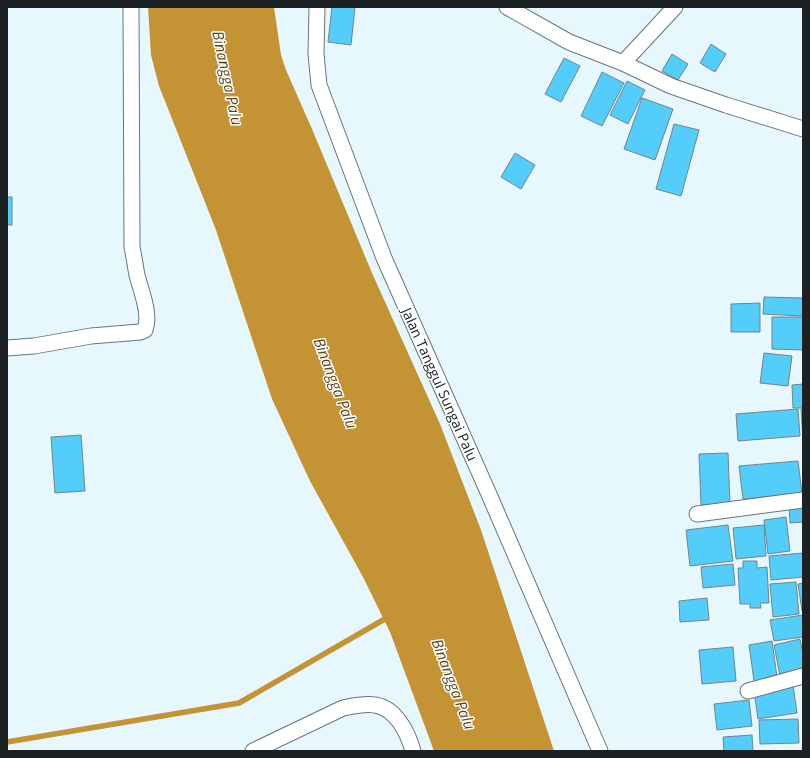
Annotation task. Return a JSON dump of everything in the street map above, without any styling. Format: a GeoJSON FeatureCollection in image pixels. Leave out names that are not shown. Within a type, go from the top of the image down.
{"type":"FeatureCollection","features":[{"type":"Feature","properties":{"kind":"street"},"geometry":{"type":"LineString","coordinates":[[7,348],[34,346],[91,336],[140,332],[145,330],[147,324],[143,291],[138,276],[132,247],[130,7]]}},
{"type":"Feature","properties":{"kind":"street","name":"Jalan Tanggul Sungai Palu"},"geometry":{"type":"LineString","coordinates":[[317,7],[316,54],[319,85],[384,258],[485,485],[600,751]]}},
{"type":"Feature","properties":{"kind":"street"},"geometry":{"type":"LineString","coordinates":[[507,7],[569,42],[623,63],[670,86],[803,129]]}},
{"type":"Feature","properties":{"kind":"street"},"geometry":{"type":"LineString","coordinates":[[623,63],[675,7]]}},
{"type":"Feature","properties":{"kind":"street"},"geometry":{"type":"LineString","coordinates":[[698,514],[803,500]]}},
{"type":"Feature","properties":{"kind":"street"},"geometry":{"type":"LineString","coordinates":[[748,691],[803,676]]}},
{"type":"Feature","properties":{"kind":"street"},"geometry":{"type":"LineString","coordinates":[[253,751],[343,708],[359,705],[374,705],[391,711],[404,728],[410,739],[413,751]]}},
{"type":"Feature","properties":{"kind":"water","name":"Binangga Palu"},"geometry":{"type":"Polygon","coordinates":[[[148,7],[274,7],[281,55],[286,70],[372,273],[440,424],[481,530],[554,751],[434,751],[390,632],[363,577],[310,481],[272,399],[216,230],[159,86],[151,55],[148,7]]]}},
{"type":"Feature","properties":{"kind":"building"},"geometry":{"type":"Polygon","coordinates":[[[332,7],[355,7],[351,45],[328,42],[332,7]]]}},
{"type":"Feature","properties":{"kind":"building"},"geometry":{"type":"Polygon","coordinates":[[[711,44],[726,54],[715,72],[700,63],[711,44]]]}},
{"type":"Feature","properties":{"kind":"building"},"geometry":{"type":"Polygon","coordinates":[[[672,54],[688,64],[678,80],[662,71],[672,54]]]}},
{"type":"Feature","properties":{"kind":"building"},"geometry":{"type":"Polygon","coordinates":[[[564,58],[580,66],[561,102],[545,94],[564,58]]]}},
{"type":"Feature","properties":{"kind":"building"},"geometry":{"type":"Polygon","coordinates":[[[602,72],[624,83],[602,126],[581,116],[602,72]]]}},
{"type":"Feature","properties":{"kind":"building"},"geometry":{"type":"Polygon","coordinates":[[[627,81],[645,90],[628,124],[610,115],[627,81]]]}},
{"type":"Feature","properties":{"kind":"building"},"geometry":{"type":"Polygon","coordinates":[[[642,98],[673,109],[655,160],[624,149],[642,98]]]}},
{"type":"Feature","properties":{"kind":"building"},"geometry":{"type":"Polygon","coordinates":[[[674,124],[699,130],[681,196],[656,189],[674,124]]]}},
{"type":"Feature","properties":{"kind":"building"},"geometry":{"type":"Polygon","coordinates":[[[515,153],[535,165],[521,189],[501,177],[515,153]]]}},
{"type":"Feature","properties":{"kind":"building"},"geometry":{"type":"Polygon","coordinates":[[[7,197],[12,197],[12,225],[7,225],[7,197]]]}},
{"type":"Feature","properties":{"kind":"building"},"geometry":{"type":"Polygon","coordinates":[[[764,297],[803,298],[803,316],[763,314],[764,297]]]}},
{"type":"Feature","properties":{"kind":"building"},"geometry":{"type":"Polygon","coordinates":[[[760,303],[760,332],[731,332],[731,304],[760,303]]]}},
{"type":"Feature","properties":{"kind":"building"},"geometry":{"type":"Polygon","coordinates":[[[772,317],[803,317],[803,350],[772,349],[772,317]]]}},
{"type":"Feature","properties":{"kind":"building"},"geometry":{"type":"Polygon","coordinates":[[[764,353],[792,356],[788,386],[760,383],[764,353]]]}},
{"type":"Feature","properties":{"kind":"building"},"geometry":{"type":"Polygon","coordinates":[[[803,384],[803,408],[793,408],[792,385],[803,384]]]}},
{"type":"Feature","properties":{"kind":"building"},"geometry":{"type":"Polygon","coordinates":[[[798,409],[800,436],[738,441],[736,414],[798,409]]]}},
{"type":"Feature","properties":{"kind":"building"},"geometry":{"type":"Polygon","coordinates":[[[801,409],[803,409],[803,441],[801,409]]]}},
{"type":"Feature","properties":{"kind":"building"},"geometry":{"type":"Polygon","coordinates":[[[81,435],[85,491],[55,493],[51,437],[81,435]]]}},
{"type":"Feature","properties":{"kind":"building"},"geometry":{"type":"Polygon","coordinates":[[[728,453],[730,504],[701,505],[699,454],[728,453]]]}},
{"type":"Feature","properties":{"kind":"building"},"geometry":{"type":"Polygon","coordinates":[[[798,461],[802,493],[743,499],[739,466],[798,461]]]}},
{"type":"Feature","properties":{"kind":"building"},"geometry":{"type":"Polygon","coordinates":[[[803,503],[803,522],[790,523],[789,504],[803,503]]]}},
{"type":"Feature","properties":{"kind":"building"},"geometry":{"type":"Polygon","coordinates":[[[786,517],[790,551],[768,554],[764,520],[786,517]]]}},
{"type":"Feature","properties":{"kind":"building"},"geometry":{"type":"Polygon","coordinates":[[[728,525],[733,561],[690,566],[686,530],[728,525]]]}},
{"type":"Feature","properties":{"kind":"building"},"geometry":{"type":"Polygon","coordinates":[[[764,525],[766,556],[736,559],[733,528],[764,525]]]}},
{"type":"Feature","properties":{"kind":"building"},"geometry":{"type":"Polygon","coordinates":[[[803,553],[803,577],[771,580],[769,556],[803,553]]]}},
{"type":"Feature","properties":{"kind":"building"},"geometry":{"type":"Polygon","coordinates":[[[743,561],[757,561],[757,568],[767,567],[769,603],[760,603],[761,608],[750,608],[750,604],[740,604],[738,568],[743,568],[743,561]]]}},
{"type":"Feature","properties":{"kind":"building"},"geometry":{"type":"Polygon","coordinates":[[[733,564],[735,585],[703,588],[701,567],[733,564]]]}},
{"type":"Feature","properties":{"kind":"building"},"geometry":{"type":"Polygon","coordinates":[[[796,582],[799,614],[773,617],[770,584],[796,582]]]}},
{"type":"Feature","properties":{"kind":"building"},"geometry":{"type":"Polygon","coordinates":[[[803,583],[803,611],[802,611],[798,584],[803,583]]]}},
{"type":"Feature","properties":{"kind":"building"},"geometry":{"type":"Polygon","coordinates":[[[707,598],[709,620],[680,622],[679,601],[707,598]]]}},
{"type":"Feature","properties":{"kind":"building"},"geometry":{"type":"Polygon","coordinates":[[[803,615],[803,637],[774,641],[770,620],[803,615]]]}},
{"type":"Feature","properties":{"kind":"building"},"geometry":{"type":"Polygon","coordinates":[[[800,639],[803,654],[803,671],[780,676],[774,645],[800,639]]]}},
{"type":"Feature","properties":{"kind":"building"},"geometry":{"type":"Polygon","coordinates":[[[772,641],[777,677],[754,681],[749,645],[772,641]]]}},
{"type":"Feature","properties":{"kind":"building"},"geometry":{"type":"Polygon","coordinates":[[[733,647],[736,681],[702,684],[699,650],[733,647]]]}},
{"type":"Feature","properties":{"kind":"building"},"geometry":{"type":"Polygon","coordinates":[[[793,685],[797,713],[758,719],[754,691],[793,685]]]}},
{"type":"Feature","properties":{"kind":"building"},"geometry":{"type":"Polygon","coordinates":[[[749,700],[752,726],[717,730],[714,704],[749,700]]]}},
{"type":"Feature","properties":{"kind":"building"},"geometry":{"type":"Polygon","coordinates":[[[798,719],[799,743],[760,744],[759,720],[798,719]]]}},
{"type":"Feature","properties":{"kind":"building"},"geometry":{"type":"Polygon","coordinates":[[[752,735],[753,751],[724,751],[723,737],[752,735]]]}},
{"type":"Feature","properties":{"kind":"waterway"},"geometry":{"type":"LineString","coordinates":[[7,742],[239,703],[390,616]]}}]}
